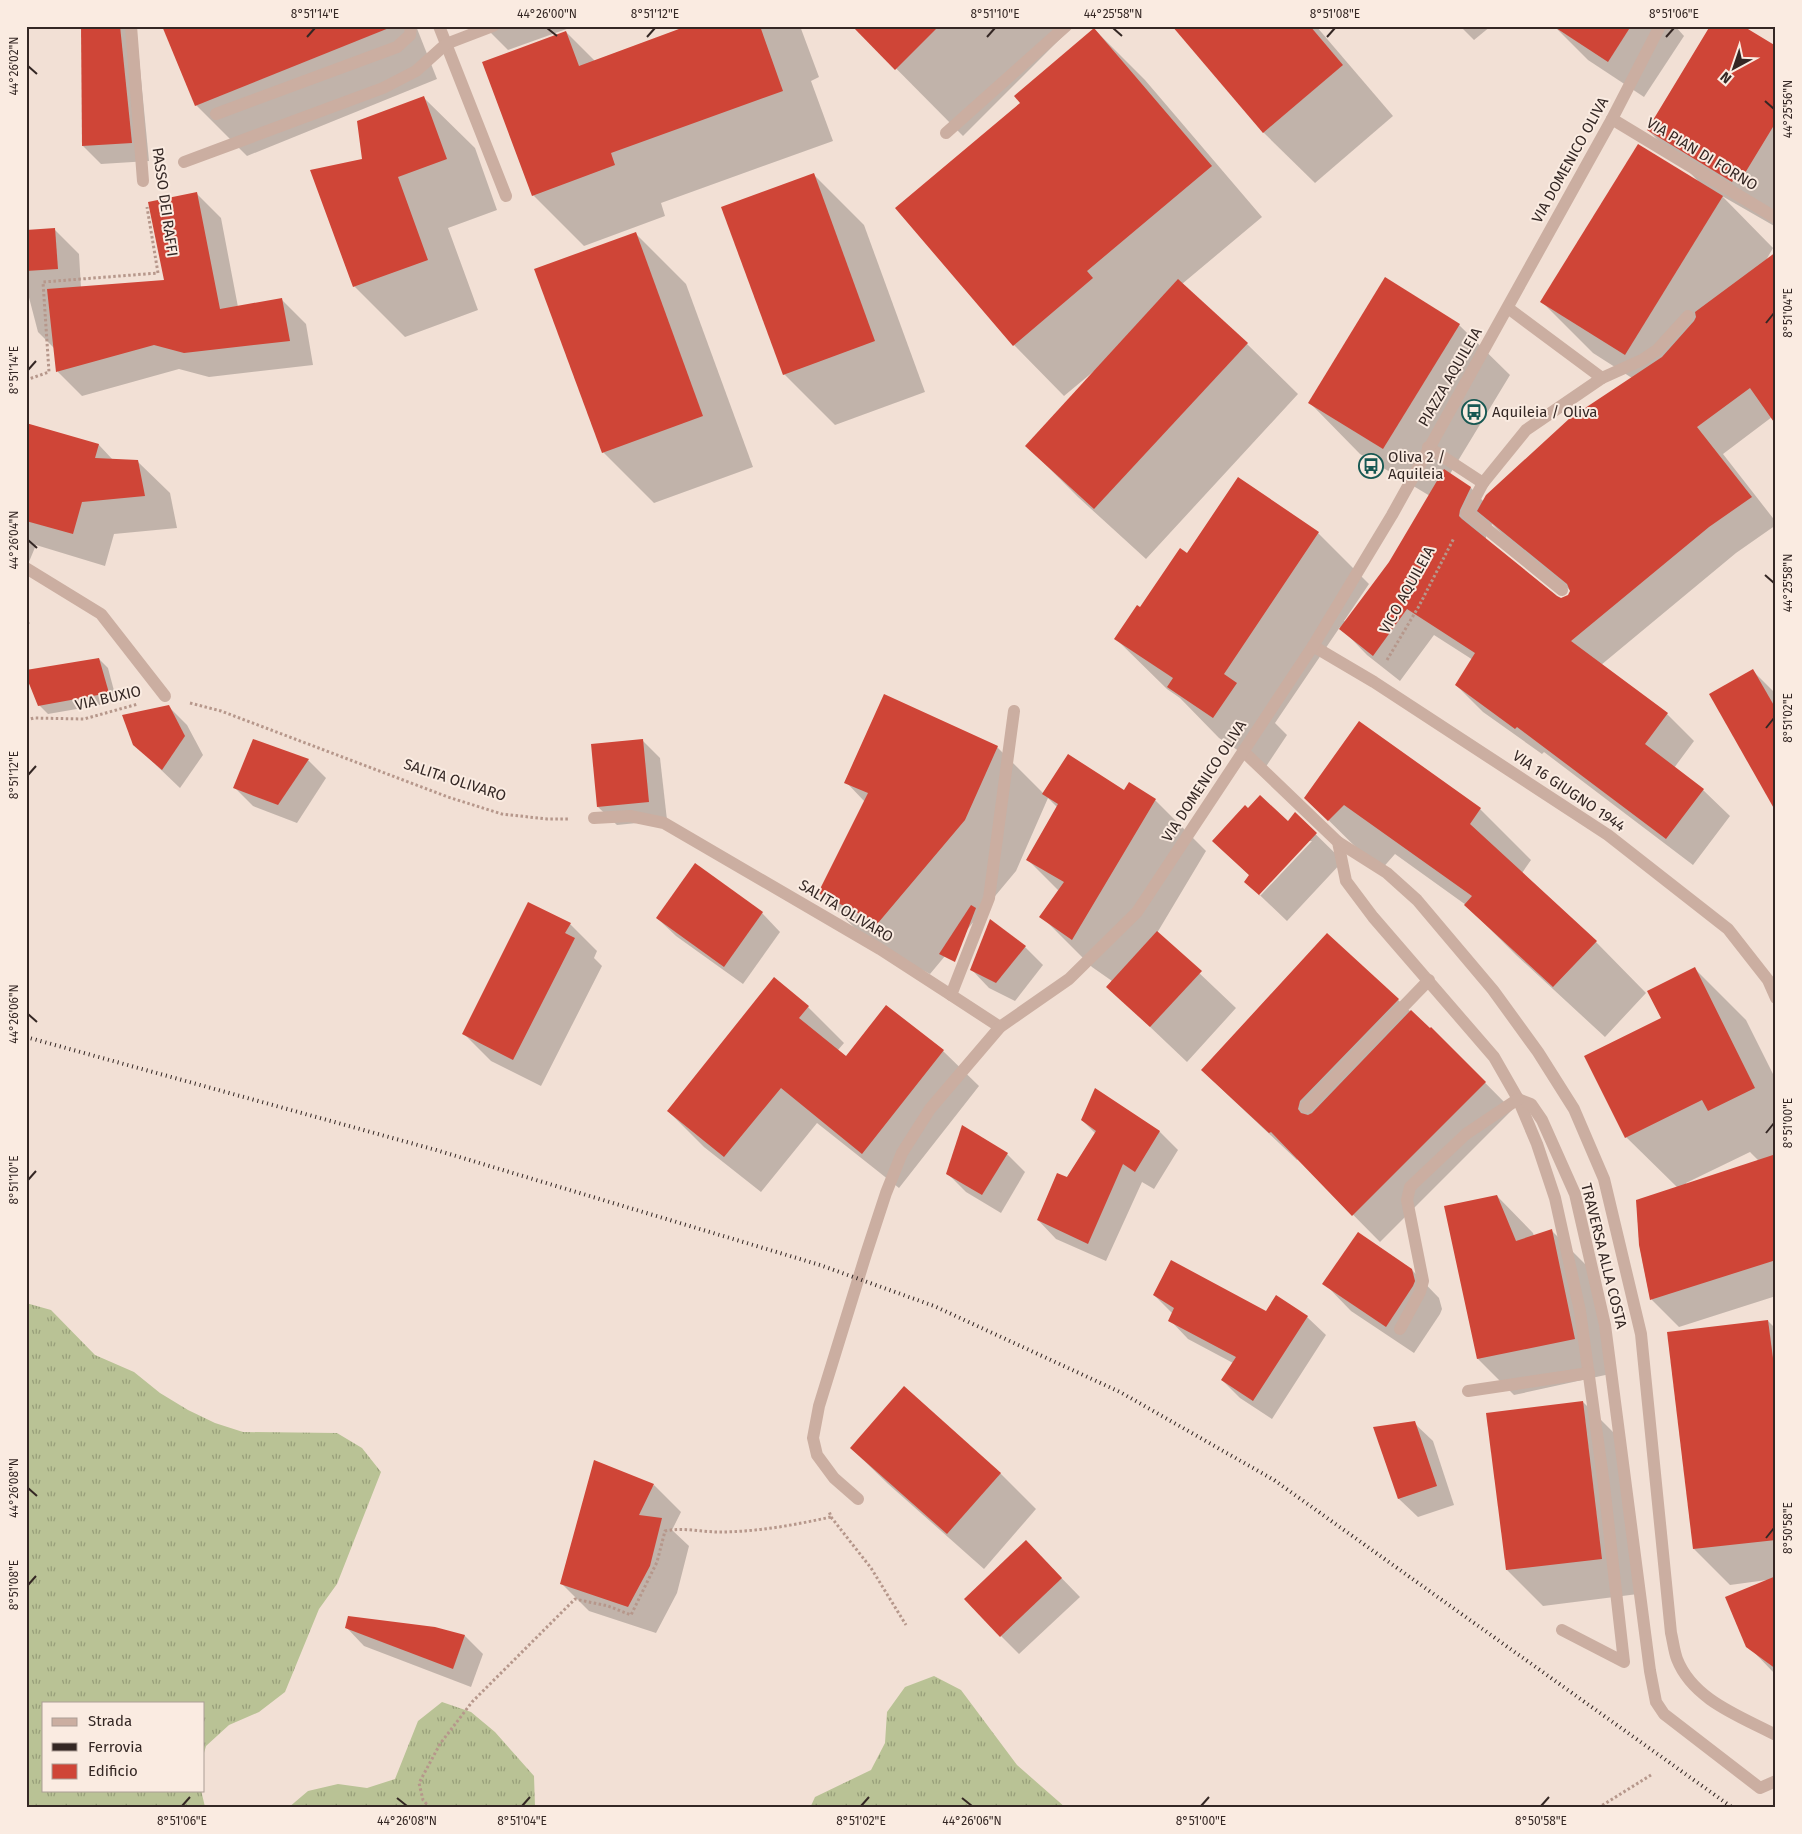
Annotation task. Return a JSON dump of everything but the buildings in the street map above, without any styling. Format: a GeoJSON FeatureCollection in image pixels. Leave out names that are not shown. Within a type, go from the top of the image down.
{"type":"FeatureCollection","features":[{"type":"Feature","properties":{"kind":"street","name":"PASSO DEI RAFFI"},"geometry":{"type":"LineString","coordinates":[[131,26],[143,182]]}},
{"type":"Feature","properties":{"kind":"street"},"geometry":{"type":"LineString","coordinates":[[216,114],[397,47],[410,34],[411,26]]}},
{"type":"Feature","properties":{"kind":"street"},"geometry":{"type":"LineString","coordinates":[[439,26],[506,196]]}},
{"type":"Feature","properties":{"kind":"street"},"geometry":{"type":"LineString","coordinates":[[184,162],[383,88],[416,71],[446,44],[493,26]]}},
{"type":"Feature","properties":{"kind":"street"},"geometry":{"type":"LineString","coordinates":[[946,133],[1066,26]]}},
{"type":"Feature","properties":{"kind":"street","name":"VIA DOMENICO OLIVA"},"geometry":{"type":"LineString","coordinates":[[1508,308],[1612,119],[1660,26]]}},
{"type":"Feature","properties":{"kind":"street","name":"VIA PIAN DI FORNO"},"geometry":{"type":"LineString","coordinates":[[1612,119],[1776,218]]}},
{"type":"Feature","properties":{"kind":"street"},"geometry":{"type":"LineString","coordinates":[[1508,308],[1602,378]]}},
{"type":"Feature","properties":{"kind":"street","name":"PIAZZA AQUILEIA"},"geometry":{"type":"LineString","coordinates":[[1483,482],[1428,447],[1508,308]]}},
{"type":"Feature","properties":{"kind":"street"},"geometry":{"type":"LineString","coordinates":[[1562,590],[1467,513],[1483,482],[1526,430],[1602,378],[1642,360],[1657,350],[1688,316]]}},
{"type":"Feature","properties":{"kind":"street","name":"VIA DOMENICO OLIVA"},"geometry":{"type":"LineString","coordinates":[[858,1499],[834,1478],[816,1455],[813,1438],[819,1406],[866,1254],[886,1193],[902,1153],[930,1109],[1000,1027],[1069,980],[1137,912],[1313,646],[1392,514],[1428,447]]}},
{"type":"Feature","properties":{"kind":"street"},"geometry":{"type":"LineString","coordinates":[[26,568],[100,614],[164,696]]}},
{"type":"Feature","properties":{"kind":"street","name":"VIA 16 GIUGNO 1944"},"geometry":{"type":"LineString","coordinates":[[1313,646],[1374,682],[1608,835],[1728,929],[1768,980],[1776,998]]}},
{"type":"Feature","properties":{"kind":"street"},"geometry":{"type":"LineString","coordinates":[[951,995],[989,898],[1014,711]]}},
{"type":"Feature","properties":{"kind":"street"},"geometry":{"type":"LineString","coordinates":[[1243,751],[1338,842],[1388,873],[1417,900],[1494,990],[1538,1052],[1574,1109],[1604,1179],[1641,1334],[1671,1633],[1677,1659],[1689,1680],[1702,1694],[1718,1705],[1776,1735]]}},
{"type":"Feature","properties":{"kind":"street","name":"SALITA OLIVARO"},"geometry":{"type":"LineString","coordinates":[[594,818],[630,816],[664,823],[880,949],[1000,1027]]}},
{"type":"Feature","properties":{"kind":"street","name":"TRAVERSA ALLA COSTA"},"geometry":{"type":"LineString","coordinates":[[1338,842],[1346,881],[1373,917],[1494,1057],[1518,1099],[1531,1104],[1542,1120],[1574,1194],[1605,1325],[1650,1671],[1656,1702],[1664,1714],[1760,1788],[1776,1781]]}},
{"type":"Feature","properties":{"kind":"street"},"geometry":{"type":"LineString","coordinates":[[1306,1107],[1429,980]]}},
{"type":"Feature","properties":{"kind":"street"},"geometry":{"type":"LineString","coordinates":[[1400,1329],[1420,1292],[1423,1281],[1407,1200],[1410,1187],[1466,1134],[1518,1099],[1537,1144],[1555,1198],[1580,1311],[1604,1485],[1624,1662],[1562,1630]]}},
{"type":"Feature","properties":{"kind":"street"},"geometry":{"type":"LineString","coordinates":[[1468,1391],[1589,1373]]}},
{"type":"Feature","properties":{"kind":"path","name":"PASSO DEI RAFFI"},"geometry":{"type":"LineString","coordinates":[[26,380],[49,372],[43,282],[158,273],[143,182]]}},
{"type":"Feature","properties":{"kind":"path","name":"VICO AQUILEIA"},"geometry":{"type":"LineString","coordinates":[[1374,682],[1419,606],[1467,513]]}},
{"type":"Feature","properties":{"kind":"path","name":"VIA BUXIO"},"geometry":{"type":"LineString","coordinates":[[26,720],[34,718],[84,719],[164,696]]}},
{"type":"Feature","properties":{"kind":"path","name":"SALITA OLIVARO"},"geometry":{"type":"LineString","coordinates":[[164,696],[221,711],[448,797],[502,814],[547,819],[594,818]]}},
{"type":"Feature","properties":{"kind":"path"},"geometry":{"type":"LineString","coordinates":[[828,1508],[831,1517],[871,1568],[906,1625]]}},
{"type":"Feature","properties":{"kind":"path"},"geometry":{"type":"LineString","coordinates":[[430,1808],[423,1800],[419,1783],[440,1744],[472,1702],[575,1599],[608,1606],[631,1614],[651,1578],[665,1531],[675,1528],[718,1532],[761,1530],[831,1517]]}},
{"type":"Feature","properties":{"kind":"path"},"geometry":{"type":"LineString","coordinates":[[1598,1808],[1652,1775]]}},
{"type":"Feature","properties":{"kind":"green space"},"geometry":{"type":"Polygon","coordinates":[[[26,1303],[51,1310],[95,1355],[134,1372],[160,1393],[188,1410],[215,1423],[243,1432],[337,1433],[362,1448],[381,1472],[337,1584],[319,1609],[285,1692],[259,1712],[229,1725],[206,1746],[205,1750],[205,1702],[42,1702],[42,1792],[201,1792],[205,1807],[207,1808],[26,1808],[26,1303]]]}},
{"type":"Feature","properties":{"kind":"green space"},"geometry":{"type":"Polygon","coordinates":[[[934,1676],[961,1690],[1017,1765],[1066,1808],[810,1808],[815,1797],[871,1770],[885,1743],[887,1712],[905,1687],[934,1676]]]}},
{"type":"Feature","properties":{"kind":"green space"},"geometry":{"type":"Polygon","coordinates":[[[442,1702],[471,1712],[495,1732],[534,1776],[535,1806],[533,1808],[288,1808],[308,1791],[338,1784],[367,1788],[395,1779],[418,1721],[442,1702]]]}},
{"type":"Feature","properties":{"kind":"railway"},"geometry":{"type":"LineString","coordinates":[[26,1037],[436,1150],[820,1265],[934,1306],[1120,1392],[1274,1480],[1733,1808]]}},
{"type":"Feature","properties":{"kind":"place","name":"Aquileia / Oliva"},"geometry":{"type":"Point","coordinates":[1474,412]}},
{"type":"Feature","properties":{"kind":"place","name":"Oliva 2 / Aquileia"},"geometry":{"type":"Point","coordinates":[1371,466]}}]}
